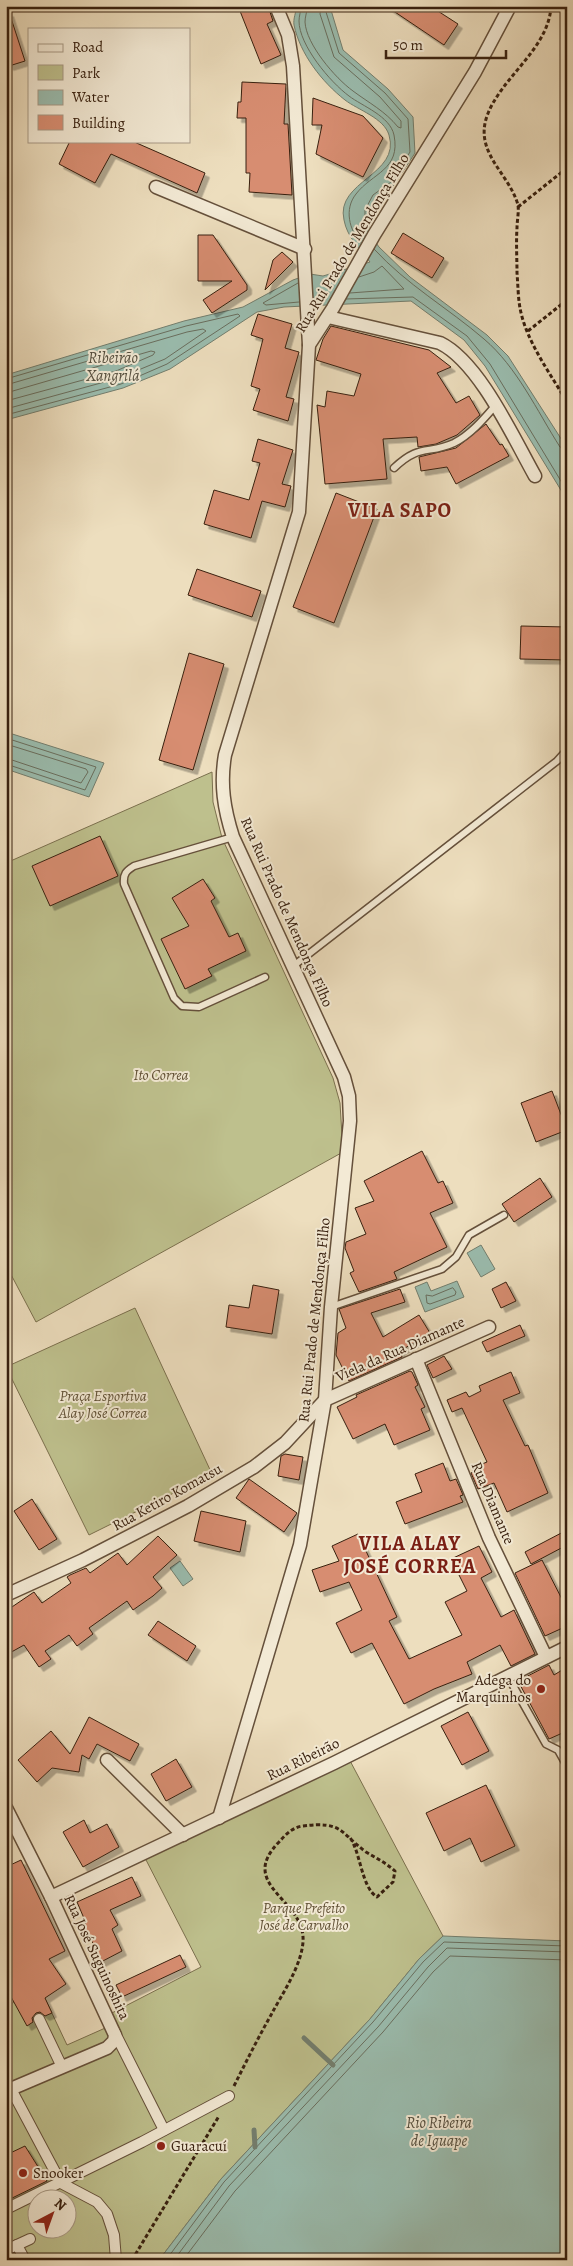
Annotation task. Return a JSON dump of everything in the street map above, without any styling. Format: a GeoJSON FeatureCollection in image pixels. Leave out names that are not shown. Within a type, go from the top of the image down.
{"type":"FeatureCollection","features":[{"type":"Feature","properties":{"kind":"street"},"geometry":{"type":"LineString","coordinates":[[276,6],[288,35],[293,66],[309,345]]}},
{"type":"Feature","properties":{"kind":"street","name":"Rua Rui Prado de Mendonça Filho"},"geometry":{"type":"LineString","coordinates":[[219,1818],[296,1565],[325,1400],[331,1307],[349,1145],[349,1096],[338,1063],[233,837],[226,814],[222,789],[225,755],[299,512],[309,345],[374,235],[475,72],[510,6]]}},
{"type":"Feature","properties":{"kind":"street"},"geometry":{"type":"LineString","coordinates":[[156,187],[305,256]]}},
{"type":"Feature","properties":{"kind":"street"},"geometry":{"type":"LineString","coordinates":[[330,312],[452,349],[468,366],[535,476]]}},
{"type":"Feature","properties":{"kind":"street","name":"Viela da Rua Diamante"},"geometry":{"type":"LineString","coordinates":[[325,1400],[489,1327]]}},
{"type":"Feature","properties":{"kind":"street","name":"Rua Diamante"},"geometry":{"type":"LineString","coordinates":[[416,1359],[489,1538],[546,1657]]}},
{"type":"Feature","properties":{"kind":"street","name":"Rua Ketiro Komatsu"},"geometry":{"type":"LineString","coordinates":[[6,1595],[82,1560],[188,1506],[254,1467],[285,1443],[325,1400]]}},
{"type":"Feature","properties":{"kind":"street","name":"Rua Ribeirão"},"geometry":{"type":"LineString","coordinates":[[51,1897],[219,1818],[567,1647]]}},
{"type":"Feature","properties":{"kind":"street"},"geometry":{"type":"LineString","coordinates":[[107,1760],[182,1835]]}},
{"type":"Feature","properties":{"kind":"street","name":"Rua José Suguinoshita"},"geometry":{"type":"LineString","coordinates":[[6,1808],[51,1897],[113,2030],[114,2041],[107,2048],[8,2090]]}},
{"type":"Feature","properties":{"kind":"street"},"geometry":{"type":"LineString","coordinates":[[39,2019],[62,2068]]}},
{"type":"Feature","properties":{"kind":"street"},"geometry":{"type":"LineString","coordinates":[[113,2030],[164,2130]]}},
{"type":"Feature","properties":{"kind":"street"},"geometry":{"type":"LineString","coordinates":[[8,2090],[61,2183],[97,2202],[107,2214],[114,2235],[116,2260]]}},
{"type":"Feature","properties":{"kind":"street"},"geometry":{"type":"LineString","coordinates":[[6,2209],[61,2183],[229,2096]]}},
{"type":"Feature","properties":{"kind":"street"},"geometry":{"type":"LineString","coordinates":[[6,2250],[30,2239]]}},
{"type":"Feature","properties":{"kind":"street"},"geometry":{"type":"LineString","coordinates":[[18,2245],[25,2260]]}},
{"type":"Feature","properties":{"kind":"lane"},"geometry":{"type":"LineString","coordinates":[[394,468],[412,453],[442,447],[463,437],[494,406]]}},
{"type":"Feature","properties":{"kind":"lane"},"geometry":{"type":"LineString","coordinates":[[292,967],[557,762],[567,750]]}},
{"type":"Feature","properties":{"kind":"lane"},"geometry":{"type":"LineString","coordinates":[[233,837],[134,866],[126,871],[123,877],[124,884],[174,998],[182,1006],[199,1007],[265,977]]}},
{"type":"Feature","properties":{"kind":"lane"},"geometry":{"type":"LineString","coordinates":[[331,1307],[442,1269],[456,1257],[470,1235],[504,1215]]}},
{"type":"Feature","properties":{"kind":"lane"},"geometry":{"type":"LineString","coordinates":[[507,1676],[546,1744],[558,1750],[567,1766]]}},
{"type":"Feature","properties":{"kind":"path"},"geometry":{"type":"LineString","coordinates":[[552,6],[551,16],[539,40],[498,96],[487,116],[483,140],[491,160],[510,187],[518,207],[516,230],[520,309],[528,331],[567,402]]}},
{"type":"Feature","properties":{"kind":"path"},"geometry":{"type":"LineString","coordinates":[[518,207],[567,168]]}},
{"type":"Feature","properties":{"kind":"path"},"geometry":{"type":"LineString","coordinates":[[528,331],[567,300]]}},
{"type":"Feature","properties":{"kind":"path"},"geometry":{"type":"LineString","coordinates":[[132,2260],[208,2136],[296,1966],[303,1941],[298,1919],[292,1909],[267,1882],[264,1871],[266,1855],[287,1833],[299,1826],[340,1828],[349,1836],[365,1851],[395,1871],[393,1882],[377,1897],[368,1887],[355,1844],[349,1836]]}},
{"type":"Feature","properties":{"kind":"green space","name":"Ito Correa"},"geometry":{"type":"Polygon","coordinates":[[[212,772],[213,802],[222,838],[333,1078],[340,1103],[343,1152],[36,1322],[6,1265],[6,863],[212,772]]]}},
{"type":"Feature","properties":{"kind":"green space","name":"Praça Esportiva Alay José Correa"},"geometry":{"type":"Polygon","coordinates":[[[135,1308],[212,1474],[89,1535],[6,1367],[135,1308]]]}},
{"type":"Feature","properties":{"kind":"green space","name":"Parque Prefeito José de Carvalho"},"geometry":{"type":"Polygon","coordinates":[[[348,1757],[443,1936],[419,1959],[370,2019],[221,2179],[159,2260],[6,2260],[6,2006],[41,1990],[67,2045],[112,2025],[108,2015],[201,1967],[144,1856],[348,1757]]]}},
{"type":"Feature","properties":{"kind":"water","name":"Ribeirão Xangrilá"},"geometry":{"type":"Polygon","coordinates":[[[297,6],[335,6],[331,10],[343,50],[388,89],[413,117],[415,153],[394,185],[377,198],[370,211],[369,233],[379,247],[410,277],[487,335],[508,356],[567,448],[567,500],[485,366],[464,340],[411,301],[284,307],[257,312],[170,369],[123,388],[6,420],[6,375],[184,321],[243,307],[293,280],[310,274],[323,276],[370,262],[348,232],[344,220],[344,207],[349,196],[357,187],[386,160],[390,149],[389,135],[382,124],[376,119],[350,104],[336,93],[313,67],[301,46],[294,25],[297,6]]]}},
{"type":"Feature","properties":{"kind":"water"},"geometry":{"type":"Polygon","coordinates":[[[6,732],[104,763],[89,797],[6,769],[6,732]]]}},
{"type":"Feature","properties":{"kind":"water"},"geometry":{"type":"Polygon","coordinates":[[[481,1245],[495,1269],[481,1277],[467,1253],[481,1245]]]}},
{"type":"Feature","properties":{"kind":"water"},"geometry":{"type":"Polygon","coordinates":[[[457,1281],[464,1297],[425,1312],[415,1287],[427,1282],[431,1291],[457,1281]]]}},
{"type":"Feature","properties":{"kind":"water"},"geometry":{"type":"Polygon","coordinates":[[[180,1561],[193,1579],[183,1586],[170,1568],[180,1561]]]}},
{"type":"Feature","properties":{"kind":"water","name":"Rio Ribeira de Iguape"},"geometry":{"type":"Polygon","coordinates":[[[443,1936],[567,1941],[567,2260],[159,2260],[221,2179],[370,2019],[419,1959],[443,1936]]]}},
{"type":"Feature","properties":{"kind":"building"},"geometry":{"type":"Polygon","coordinates":[[[238,6],[268,6],[273,21],[267,24],[281,55],[261,64],[238,6]]]}},
{"type":"Feature","properties":{"kind":"building"},"geometry":{"type":"Polygon","coordinates":[[[386,6],[430,6],[458,24],[444,45],[386,6]]]}},
{"type":"Feature","properties":{"kind":"building"},"geometry":{"type":"Polygon","coordinates":[[[9,12],[25,61],[9,66],[6,56],[6,13],[9,12]]]}},
{"type":"Feature","properties":{"kind":"building"},"geometry":{"type":"Polygon","coordinates":[[[242,82],[286,84],[284,124],[288,124],[292,195],[249,192],[250,173],[246,173],[246,118],[237,118],[238,102],[241,102],[242,82]]]}},
{"type":"Feature","properties":{"kind":"building"},"geometry":{"type":"Polygon","coordinates":[[[313,98],[363,116],[383,138],[363,177],[316,154],[322,125],[312,125],[313,98]]]}},
{"type":"Feature","properties":{"kind":"building"},"geometry":{"type":"Polygon","coordinates":[[[70,142],[134,142],[205,173],[197,193],[111,154],[95,183],[59,164],[70,142]]]}},
{"type":"Feature","properties":{"kind":"building"},"geometry":{"type":"Polygon","coordinates":[[[403,233],[444,258],[432,278],[391,253],[403,233]]]}},
{"type":"Feature","properties":{"kind":"building"},"geometry":{"type":"Polygon","coordinates":[[[198,235],[213,235],[247,285],[247,290],[212,313],[203,300],[232,281],[198,281],[198,235]]]}},
{"type":"Feature","properties":{"kind":"building"},"geometry":{"type":"Polygon","coordinates":[[[282,252],[293,262],[265,290],[273,260],[282,252]]]}},
{"type":"Feature","properties":{"kind":"building"},"geometry":{"type":"Polygon","coordinates":[[[258,314],[292,324],[285,348],[299,352],[286,397],[294,399],[288,421],[253,410],[260,389],[251,386],[263,339],[251,335],[258,314]]]}},
{"type":"Feature","properties":{"kind":"building"},"geometry":{"type":"Polygon","coordinates":[[[331,326],[429,350],[451,367],[437,373],[456,403],[469,396],[480,415],[457,435],[436,444],[418,447],[417,437],[383,439],[387,479],[325,484],[317,405],[325,407],[327,391],[354,396],[361,374],[316,360],[323,339],[331,326]]]}},
{"type":"Feature","properties":{"kind":"building"},"geometry":{"type":"Polygon","coordinates":[[[486,424],[509,456],[456,484],[447,467],[421,471],[419,457],[456,448],[486,424]]]}},
{"type":"Feature","properties":{"kind":"building"},"geometry":{"type":"Polygon","coordinates":[[[258,439],[293,450],[282,484],[291,486],[285,507],[262,501],[251,538],[204,524],[214,490],[249,500],[260,463],[252,461],[258,439]]]}},
{"type":"Feature","properties":{"kind":"building"},"geometry":{"type":"Polygon","coordinates":[[[336,493],[377,509],[334,623],[293,607],[336,493]]]}},
{"type":"Feature","properties":{"kind":"building"},"geometry":{"type":"Polygon","coordinates":[[[197,569],[261,591],[252,617],[188,595],[197,569]]]}},
{"type":"Feature","properties":{"kind":"building"},"geometry":{"type":"Polygon","coordinates":[[[521,626],[567,627],[567,660],[520,659],[521,626]]]}},
{"type":"Feature","properties":{"kind":"building"},"geometry":{"type":"Polygon","coordinates":[[[189,653],[224,664],[193,770],[159,760],[189,653]]]}},
{"type":"Feature","properties":{"kind":"building"},"geometry":{"type":"Polygon","coordinates":[[[100,836],[118,876],[50,906],[32,866],[100,836]]]}},
{"type":"Feature","properties":{"kind":"building"},"geometry":{"type":"Polygon","coordinates":[[[203,879],[215,898],[211,901],[229,937],[238,933],[246,951],[208,969],[212,976],[185,989],[161,939],[189,926],[172,898],[203,879]]]}},
{"type":"Feature","properties":{"kind":"building"},"geometry":{"type":"Polygon","coordinates":[[[552,1091],[567,1130],[536,1142],[521,1103],[552,1091]]]}},
{"type":"Feature","properties":{"kind":"building"},"geometry":{"type":"Polygon","coordinates":[[[422,1151],[438,1183],[443,1181],[453,1203],[430,1213],[447,1247],[394,1272],[397,1279],[359,1292],[350,1273],[354,1271],[345,1248],[346,1242],[366,1234],[355,1208],[374,1201],[364,1181],[422,1151]]]}},
{"type":"Feature","properties":{"kind":"building"},"geometry":{"type":"Polygon","coordinates":[[[540,1178],[552,1197],[514,1222],[502,1204],[540,1178]]]}},
{"type":"Feature","properties":{"kind":"building"},"geometry":{"type":"Polygon","coordinates":[[[506,1282],[516,1301],[501,1308],[492,1289],[506,1282]]]}},
{"type":"Feature","properties":{"kind":"building"},"geometry":{"type":"Polygon","coordinates":[[[253,1285],[279,1290],[272,1334],[226,1327],[229,1305],[249,1308],[253,1285]]]}},
{"type":"Feature","properties":{"kind":"building"},"geometry":{"type":"Polygon","coordinates":[[[400,1289],[405,1302],[371,1313],[383,1337],[419,1315],[430,1333],[400,1351],[402,1357],[349,1381],[336,1355],[338,1333],[346,1328],[339,1309],[400,1289]]]}},
{"type":"Feature","properties":{"kind":"building"},"geometry":{"type":"Polygon","coordinates":[[[520,1325],[525,1336],[487,1352],[482,1342],[520,1325]]]}},
{"type":"Feature","properties":{"kind":"building"},"geometry":{"type":"Polygon","coordinates":[[[444,1356],[452,1369],[433,1378],[427,1365],[444,1356]]]}},
{"type":"Feature","properties":{"kind":"building"},"geometry":{"type":"Polygon","coordinates":[[[410,1371],[418,1385],[415,1387],[425,1407],[421,1409],[430,1430],[394,1445],[385,1424],[353,1439],[337,1407],[357,1397],[356,1395],[410,1371]]]}},
{"type":"Feature","properties":{"kind":"building"},"geometry":{"type":"Polygon","coordinates":[[[511,1372],[520,1393],[503,1400],[525,1446],[528,1445],[548,1493],[507,1512],[494,1483],[478,1489],[471,1473],[473,1472],[472,1468],[487,1462],[462,1408],[452,1412],[447,1400],[466,1392],[469,1397],[481,1391],[479,1386],[511,1372]]]}},
{"type":"Feature","properties":{"kind":"building"},"geometry":{"type":"Polygon","coordinates":[[[285,1454],[303,1457],[299,1480],[278,1476],[281,1456],[285,1454]]]}},
{"type":"Feature","properties":{"kind":"building"},"geometry":{"type":"Polygon","coordinates":[[[443,1463],[450,1481],[456,1479],[463,1495],[460,1496],[463,1502],[405,1524],[396,1502],[422,1492],[415,1474],[443,1463]]]}},
{"type":"Feature","properties":{"kind":"building"},"geometry":{"type":"Polygon","coordinates":[[[249,1479],[297,1513],[284,1532],[236,1498],[249,1479]]]}},
{"type":"Feature","properties":{"kind":"building"},"geometry":{"type":"Polygon","coordinates":[[[32,1499],[57,1539],[39,1550],[14,1511],[32,1499]]]}},
{"type":"Feature","properties":{"kind":"building"},"geometry":{"type":"Polygon","coordinates":[[[201,1511],[246,1521],[240,1552],[194,1541],[201,1511]]]}},
{"type":"Feature","properties":{"kind":"building"},"geometry":{"type":"Polygon","coordinates":[[[567,1530],[567,1545],[531,1564],[525,1552],[567,1530]]]}},
{"type":"Feature","properties":{"kind":"building"},"geometry":{"type":"Polygon","coordinates":[[[358,1534],[397,1617],[389,1621],[409,1659],[462,1635],[445,1602],[467,1591],[451,1559],[479,1546],[492,1572],[481,1578],[501,1617],[514,1610],[535,1654],[511,1666],[500,1645],[467,1662],[472,1674],[434,1689],[404,1704],[372,1643],[351,1653],[336,1623],[362,1610],[349,1582],[320,1592],[312,1570],[339,1561],[332,1546],[358,1534]]]}},
{"type":"Feature","properties":{"kind":"building"},"geometry":{"type":"Polygon","coordinates":[[[158,1536],[177,1555],[153,1577],[162,1588],[153,1596],[133,1610],[127,1601],[89,1628],[93,1634],[77,1646],[69,1635],[45,1651],[51,1659],[39,1667],[24,1645],[6,1655],[6,1611],[34,1592],[42,1603],[71,1583],[67,1577],[70,1575],[86,1568],[90,1573],[118,1553],[127,1565],[158,1536]]]}},
{"type":"Feature","properties":{"kind":"building"},"geometry":{"type":"Polygon","coordinates":[[[542,1560],[567,1609],[567,1626],[545,1636],[515,1573],[542,1560]]]}},
{"type":"Feature","properties":{"kind":"building"},"geometry":{"type":"Polygon","coordinates":[[[158,1621],[196,1646],[187,1661],[148,1635],[158,1621]]]}},
{"type":"Feature","properties":{"kind":"building","name":"Adega do Marquinhos"},"geometry":{"type":"Polygon","coordinates":[[[549,1665],[554,1675],[567,1667],[567,1731],[549,1739],[518,1681],[549,1665]]]}},
{"type":"Feature","properties":{"kind":"building"},"geometry":{"type":"Polygon","coordinates":[[[468,1712],[489,1751],[462,1765],[441,1726],[468,1712]]]}},
{"type":"Feature","properties":{"kind":"building"},"geometry":{"type":"Polygon","coordinates":[[[89,1717],[139,1744],[130,1761],[97,1744],[89,1759],[82,1755],[79,1772],[52,1768],[37,1782],[18,1760],[51,1731],[70,1754],[89,1717]]]}},
{"type":"Feature","properties":{"kind":"building"},"geometry":{"type":"Polygon","coordinates":[[[176,1759],[192,1787],[166,1801],[151,1774],[176,1759]]]}},
{"type":"Feature","properties":{"kind":"building"},"geometry":{"type":"Polygon","coordinates":[[[486,1785],[515,1846],[481,1862],[470,1838],[444,1851],[426,1813],[486,1785]]]}},
{"type":"Feature","properties":{"kind":"building"},"geometry":{"type":"Polygon","coordinates":[[[84,1820],[90,1833],[107,1824],[119,1847],[83,1867],[63,1832],[84,1820]]]}},
{"type":"Feature","properties":{"kind":"building"},"geometry":{"type":"Polygon","coordinates":[[[21,1860],[65,1951],[49,1959],[66,1984],[45,1998],[52,2013],[45,2016],[40,2012],[36,2013],[32,2018],[33,2022],[27,2026],[10,1995],[6,1997],[6,1867],[21,1860]]]}},
{"type":"Feature","properties":{"kind":"building"},"geometry":{"type":"Polygon","coordinates":[[[132,1877],[141,1896],[110,1910],[118,1925],[112,1929],[122,1951],[99,1963],[93,1951],[96,1949],[83,1925],[86,1923],[77,1902],[132,1877]]]}},
{"type":"Feature","properties":{"kind":"building"},"geometry":{"type":"Polygon","coordinates":[[[180,1955],[186,1967],[122,1997],[116,1985],[180,1955]]]}},
{"type":"Feature","properties":{"kind":"building"},"geometry":{"type":"Polygon","coordinates":[[[25,2146],[47,2181],[33,2188],[28,2188],[28,2190],[6,2201],[6,2155],[25,2146]]]}},
{"type":"Feature","properties":{"kind":"waterway"},"geometry":{"type":"LineString","coordinates":[[304,2038],[333,2065]]}},
{"type":"Feature","properties":{"kind":"waterway"},"geometry":{"type":"LineString","coordinates":[[254,2130],[255,2147]]}},
{"type":"Feature","properties":{"kind":"place","name":"Adega do Marquinhos"},"geometry":{"type":"Point","coordinates":[541,1689]}},
{"type":"Feature","properties":{"kind":"place","name":"Guaracuí"},"geometry":{"type":"Point","coordinates":[161,2146]}},
{"type":"Feature","properties":{"kind":"place","name":"Snooker"},"geometry":{"type":"Point","coordinates":[23,2173]}},
{"type":"Feature","properties":{"kind":"district","name":"VILA SAPO"},"geometry":{"type":"Point","coordinates":[400,510]}},
{"type":"Feature","properties":{"kind":"district","name":"VILA ALAY JOSÉ CORREA"},"geometry":{"type":"Point","coordinates":[410,1554]}}]}
